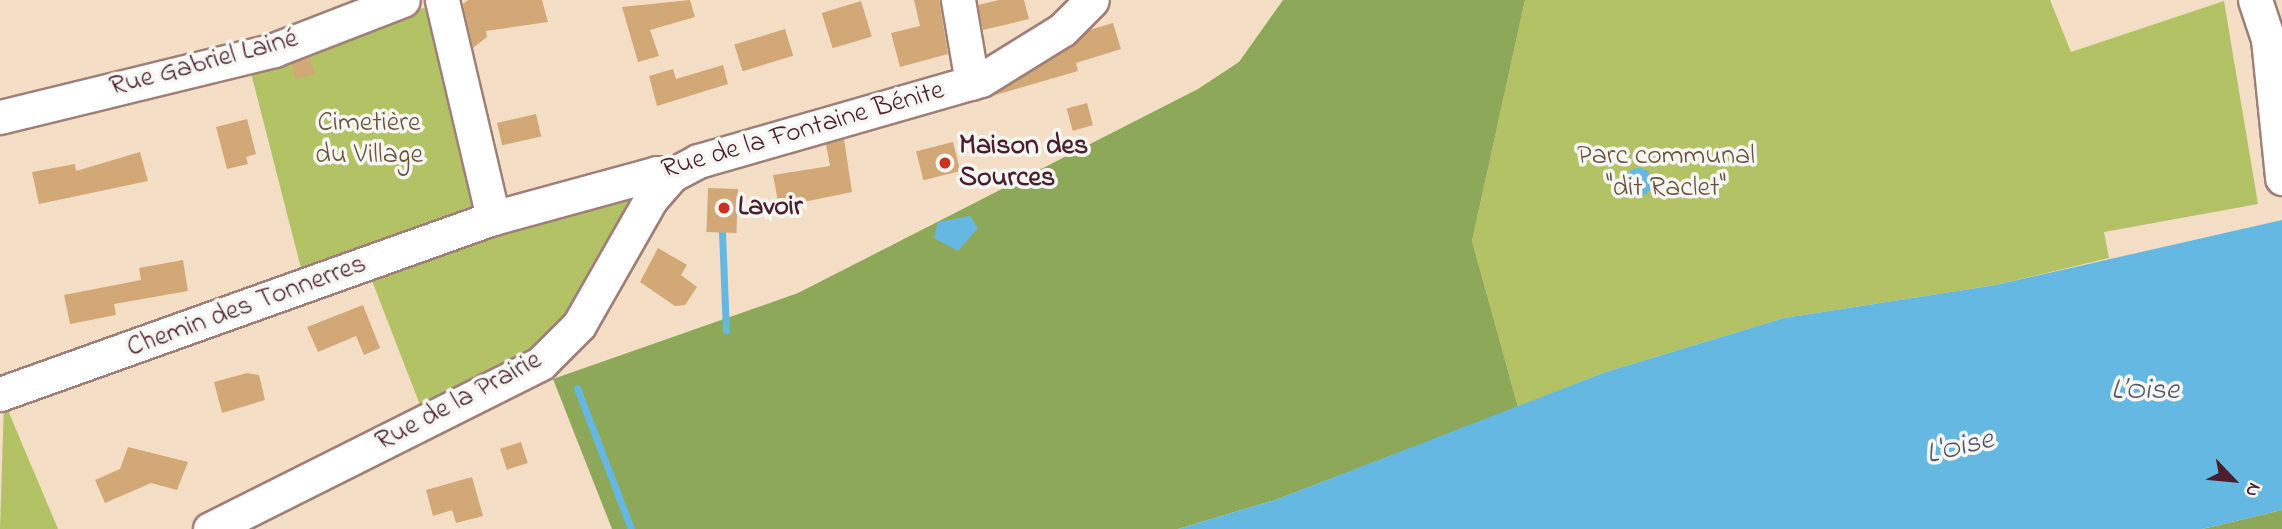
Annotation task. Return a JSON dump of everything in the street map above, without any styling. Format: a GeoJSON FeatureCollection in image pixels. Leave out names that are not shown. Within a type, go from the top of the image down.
{"type":"FeatureCollection","features":[{"type":"Feature","properties":{"kind":"street"},"geometry":{"type":"LineString","coordinates":[[958,0],[972,83]]}},
{"type":"Feature","properties":{"kind":"street","name":"Rue de la Fontaine Bénite"},"geometry":{"type":"LineString","coordinates":[[493,218],[657,173],[672,175],[698,161],[972,83],[1062,30],[1092,0]]}},
{"type":"Feature","properties":{"kind":"street"},"geometry":{"type":"LineString","coordinates":[[2255,0],[2275,48],[2282,178]]}},
{"type":"Feature","properties":{"kind":"street"},"geometry":{"type":"LineString","coordinates":[[428,2],[493,218]]}},
{"type":"Feature","properties":{"kind":"street","name":"Rue Gabriel Lainé"},"geometry":{"type":"LineString","coordinates":[[0,117],[274,50],[428,2]]}},
{"type":"Feature","properties":{"kind":"street","name":"Rue de la Prairie"},"geometry":{"type":"LineString","coordinates":[[210,529],[541,363],[579,325],[652,199],[672,175]]}},
{"type":"Feature","properties":{"kind":"street","name":"Chemin des Tonnerres"},"geometry":{"type":"LineString","coordinates":[[0,394],[493,218]]}},
{"type":"Feature","properties":{"kind":"green space"},"geometry":{"type":"Polygon","coordinates":[[[1283,0],[1525,0],[1472,241],[1518,407],[1278,499],[1178,529],[612,529],[553,379],[798,293],[1198,89],[1239,62],[1283,0]]]}},
{"type":"Feature","properties":{"kind":"green space","name":"Parc communal \"dit Raclet\""},"geometry":{"type":"Polygon","coordinates":[[[1525,0],[2050,0],[2071,52],[2224,1],[2258,204],[2104,232],[2109,258],[1996,285],[1784,318],[1606,372],[1518,407],[1472,241],[1525,0]]]}},
{"type":"Feature","properties":{"kind":"green space","name":"Cimetière du Village"},"geometry":{"type":"Polygon","coordinates":[[[426,7],[440,8],[485,212],[304,280],[251,73],[426,7]]]}},
{"type":"Feature","properties":{"kind":"green space"},"geometry":{"type":"Polygon","coordinates":[[[628,191],[636,201],[562,324],[540,346],[420,405],[369,273],[628,191]]]}},
{"type":"Feature","properties":{"kind":"green space"},"geometry":{"type":"Polygon","coordinates":[[[4,401],[58,529],[0,529],[4,401]]]}},
{"type":"Feature","properties":{"kind":"green space"},"geometry":{"type":"Polygon","coordinates":[[[2282,510],[2282,529],[2202,529],[2282,510]]]}},
{"type":"Feature","properties":{"kind":"water"},"geometry":{"type":"Polygon","coordinates":[[[1639,168],[1649,172],[1653,182],[1649,192],[1639,196],[1629,192],[1625,182],[1629,172],[1639,168]]]}},
{"type":"Feature","properties":{"kind":"water"},"geometry":{"type":"Polygon","coordinates":[[[970,216],[978,228],[958,251],[934,238],[938,222],[970,216]]]}},
{"type":"Feature","properties":{"kind":"water","name":"L’Oise"},"geometry":{"type":"Polygon","coordinates":[[[2282,220],[2282,510],[2202,529],[1178,529],[1278,499],[1606,372],[1784,318],[1996,285],[2282,220]]]}},
{"type":"Feature","properties":{"kind":"building"},"geometry":{"type":"Polygon","coordinates":[[[468,0],[542,0],[548,22],[486,31],[487,37],[473,48],[463,4],[468,0]]]}},
{"type":"Feature","properties":{"kind":"building"},"geometry":{"type":"Polygon","coordinates":[[[690,0],[695,17],[650,30],[659,56],[638,62],[622,7],[690,0]]]}},
{"type":"Feature","properties":{"kind":"building"},"geometry":{"type":"Polygon","coordinates":[[[914,0],[939,0],[948,54],[900,67],[891,33],[920,26],[914,0]]]}},
{"type":"Feature","properties":{"kind":"building"},"geometry":{"type":"Polygon","coordinates":[[[999,0],[1024,0],[1029,19],[983,30],[978,5],[999,0]]]}},
{"type":"Feature","properties":{"kind":"building"},"geometry":{"type":"Polygon","coordinates":[[[861,1],[872,36],[833,48],[822,13],[861,1]]]}},
{"type":"Feature","properties":{"kind":"building"},"geometry":{"type":"Polygon","coordinates":[[[1113,23],[1121,49],[1076,63],[1078,71],[992,96],[1089,30],[1113,23]]]}},
{"type":"Feature","properties":{"kind":"building"},"geometry":{"type":"Polygon","coordinates":[[[785,29],[793,56],[743,71],[734,44],[785,29]]]}},
{"type":"Feature","properties":{"kind":"building"},"geometry":{"type":"Polygon","coordinates":[[[310,57],[315,74],[295,79],[292,64],[310,57]]]}},
{"type":"Feature","properties":{"kind":"building"},"geometry":{"type":"Polygon","coordinates":[[[723,65],[728,84],[657,106],[649,76],[673,69],[676,79],[723,65]]]}},
{"type":"Feature","properties":{"kind":"building"},"geometry":{"type":"Polygon","coordinates":[[[1087,103],[1093,125],[1073,131],[1067,108],[1087,103]]]}},
{"type":"Feature","properties":{"kind":"building"},"geometry":{"type":"Polygon","coordinates":[[[536,114],[541,136],[502,145],[497,123],[536,114]]]}},
{"type":"Feature","properties":{"kind":"building"},"geometry":{"type":"Polygon","coordinates":[[[247,119],[256,154],[246,157],[248,164],[227,169],[216,127],[247,119]]]}},
{"type":"Feature","properties":{"kind":"building"},"geometry":{"type":"Polygon","coordinates":[[[844,139],[852,192],[779,207],[773,175],[830,166],[826,144],[844,139]]]}},
{"type":"Feature","properties":{"kind":"building"},"geometry":{"type":"Polygon","coordinates":[[[953,142],[960,171],[923,180],[916,151],[953,142]]]}},
{"type":"Feature","properties":{"kind":"building"},"geometry":{"type":"Polygon","coordinates":[[[140,152],[148,181],[39,204],[32,172],[75,164],[76,171],[140,152]]]}},
{"type":"Feature","properties":{"kind":"building"},"geometry":{"type":"Polygon","coordinates":[[[708,188],[738,189],[736,233],[706,232],[708,188]]]}},
{"type":"Feature","properties":{"kind":"building"},"geometry":{"type":"Polygon","coordinates":[[[658,248],[687,265],[681,275],[697,287],[685,305],[675,306],[640,282],[658,248]]]}},
{"type":"Feature","properties":{"kind":"building"},"geometry":{"type":"Polygon","coordinates":[[[183,260],[188,291],[114,304],[116,315],[70,324],[64,295],[141,280],[139,268],[183,260]]]}},
{"type":"Feature","properties":{"kind":"building"},"geometry":{"type":"Polygon","coordinates":[[[363,305],[380,348],[364,355],[356,336],[318,352],[307,327],[363,305]]]}},
{"type":"Feature","properties":{"kind":"building"},"geometry":{"type":"Polygon","coordinates":[[[247,373],[259,375],[265,400],[222,413],[214,382],[247,373]]]}},
{"type":"Feature","properties":{"kind":"building"},"geometry":{"type":"Polygon","coordinates":[[[521,442],[528,463],[507,470],[500,449],[521,442]]]}},
{"type":"Feature","properties":{"kind":"building"},"geometry":{"type":"Polygon","coordinates":[[[128,447],[188,462],[177,490],[151,483],[105,503],[95,480],[120,469],[128,447]]]}},
{"type":"Feature","properties":{"kind":"building"},"geometry":{"type":"Polygon","coordinates":[[[472,477],[483,516],[456,523],[452,510],[433,516],[426,490],[472,477]]]}},
{"type":"Feature","properties":{"kind":"waterway"},"geometry":{"type":"LineString","coordinates":[[722,232],[726,330]]}},
{"type":"Feature","properties":{"kind":"waterway"},"geometry":{"type":"LineString","coordinates":[[577,388],[631,529]]}},
{"type":"Feature","properties":{"kind":"place","name":"Maison des Sources"},"geometry":{"type":"Point","coordinates":[945,163]}},
{"type":"Feature","properties":{"kind":"place","name":"Lavoir"},"geometry":{"type":"Point","coordinates":[724,208]}},
{"type":"Feature","properties":{"kind":"water label","name":"L'Oise"},"geometry":{"type":"Point","coordinates":[1960,448]}}]}
